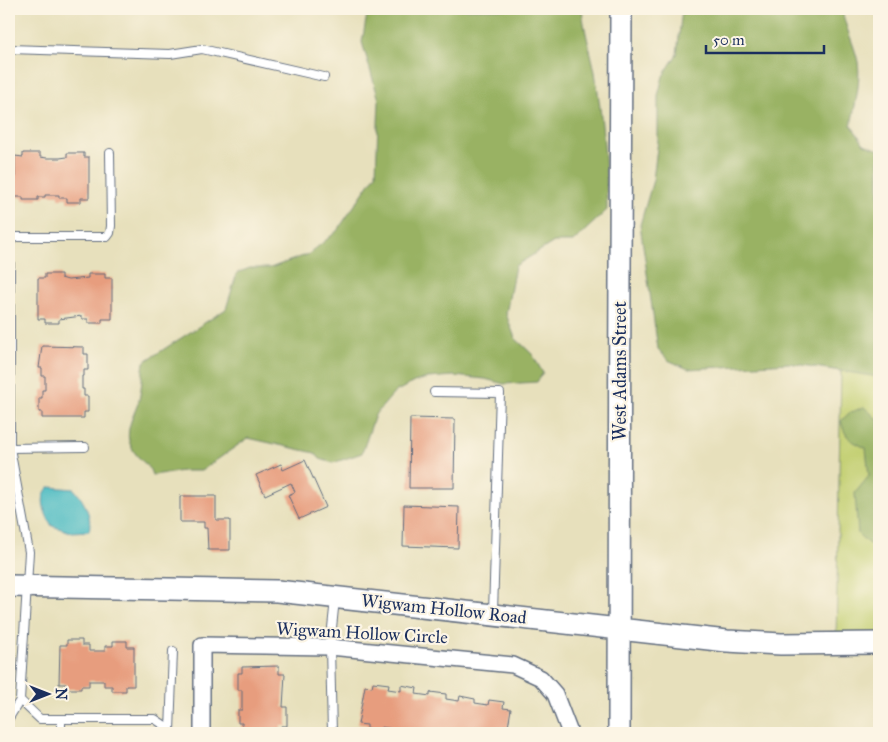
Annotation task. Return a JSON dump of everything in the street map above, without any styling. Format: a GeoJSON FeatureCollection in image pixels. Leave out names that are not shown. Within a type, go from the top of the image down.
{"type":"FeatureCollection","features":[{"type":"Feature","properties":{"kind":"street","name":"West Adams Street"},"geometry":{"type":"LineString","coordinates":[[619,733],[621,9]]}},
{"type":"Feature","properties":{"kind":"street","name":"Wigwam Hollow Road"},"geometry":{"type":"LineString","coordinates":[[19,586],[277,591],[619,628],[727,642],[781,644],[879,643]]}},
{"type":"Feature","properties":{"kind":"street","name":"Wigwam Hollow Circle"},"geometry":{"type":"LineString","coordinates":[[202,733],[202,645],[330,648],[514,664],[541,678],[555,694],[570,733]]}},
{"type":"Feature","properties":{"kind":"lane"},"geometry":{"type":"LineString","coordinates":[[9,49],[170,54],[202,49],[324,77]]}},
{"type":"Feature","properties":{"kind":"lane"},"geometry":{"type":"LineString","coordinates":[[9,718],[20,700],[19,586],[28,543],[10,448],[10,242],[16,237],[107,238],[110,234],[111,226],[110,153]]}},
{"type":"Feature","properties":{"kind":"lane"},"geometry":{"type":"LineString","coordinates":[[434,392],[500,393],[492,615]]}},
{"type":"Feature","properties":{"kind":"lane"},"geometry":{"type":"LineString","coordinates":[[10,448],[85,447]]}},
{"type":"Feature","properties":{"kind":"lane"},"geometry":{"type":"LineString","coordinates":[[332,733],[330,648],[335,597]]}},
{"type":"Feature","properties":{"kind":"lane"},"geometry":{"type":"LineString","coordinates":[[170,733],[172,651]]}},
{"type":"Feature","properties":{"kind":"lane"},"geometry":{"type":"LineString","coordinates":[[20,700],[40,719],[155,719],[166,727],[170,733]]}},
{"type":"Feature","properties":{"kind":"lane"},"geometry":{"type":"LineString","coordinates":[[61,719],[61,733]]}},
{"type":"Feature","properties":{"kind":"green space"},"geometry":{"type":"Polygon","coordinates":[[[368,9],[582,9],[600,106],[607,210],[573,242],[554,242],[515,266],[506,314],[515,338],[532,354],[543,373],[537,382],[504,384],[485,379],[454,376],[428,378],[414,382],[395,392],[375,415],[362,453],[333,463],[320,459],[315,453],[248,438],[201,471],[152,475],[148,467],[134,452],[128,436],[140,395],[144,362],[226,309],[237,273],[250,268],[270,268],[309,254],[337,231],[376,174],[379,100],[362,42],[368,9]]]}},
{"type":"Feature","properties":{"kind":"green space"},"geometry":{"type":"Polygon","coordinates":[[[682,9],[842,9],[859,70],[851,125],[864,144],[879,150],[879,377],[789,363],[688,369],[668,360],[658,349],[640,225],[653,180],[658,140],[658,96],[663,76],[677,54],[682,9]]]}},
{"type":"Feature","properties":{"kind":"green space"},"geometry":{"type":"Polygon","coordinates":[[[841,368],[879,369],[879,643],[836,643],[841,368]]]}},
{"type":"Feature","properties":{"kind":"green space"},"geometry":{"type":"Polygon","coordinates":[[[864,407],[879,421],[879,545],[869,544],[858,534],[855,493],[869,476],[866,448],[849,438],[844,431],[841,421],[849,413],[864,407]]]}},
{"type":"Feature","properties":{"kind":"water"},"geometry":{"type":"Polygon","coordinates":[[[49,487],[74,489],[81,498],[88,514],[90,520],[89,531],[71,532],[52,526],[45,511],[43,501],[49,487]]]}},
{"type":"Feature","properties":{"kind":"building"},"geometry":{"type":"Polygon","coordinates":[[[23,153],[40,153],[40,157],[60,158],[67,157],[67,153],[84,153],[84,157],[89,157],[89,198],[81,198],[81,202],[67,202],[67,198],[59,198],[59,195],[45,195],[45,197],[38,197],[38,200],[23,200],[23,197],[15,197],[15,156],[23,157],[23,153]]]}},
{"type":"Feature","properties":{"kind":"building"},"geometry":{"type":"Polygon","coordinates":[[[45,274],[61,274],[61,278],[68,280],[88,278],[88,274],[105,274],[105,278],[112,278],[112,319],[102,319],[102,323],[88,323],[88,319],[82,319],[82,316],[59,319],[59,323],[45,323],[45,319],[38,319],[38,278],[45,278],[45,274]]]}},
{"type":"Feature","properties":{"kind":"building"},"geometry":{"type":"Polygon","coordinates":[[[42,346],[84,347],[84,354],[88,354],[88,370],[84,370],[84,376],[82,376],[82,389],[84,389],[84,396],[88,396],[88,412],[84,412],[84,418],[42,418],[42,412],[39,412],[39,398],[42,398],[42,390],[45,390],[45,376],[42,376],[42,368],[39,368],[42,346]]]}},
{"type":"Feature","properties":{"kind":"building"},"geometry":{"type":"Polygon","coordinates":[[[410,418],[455,419],[454,488],[409,488],[410,418]]]}},
{"type":"Feature","properties":{"kind":"building"},"geometry":{"type":"Polygon","coordinates":[[[305,460],[326,507],[299,519],[288,495],[295,492],[291,483],[265,495],[256,475],[281,464],[283,470],[305,460]]]}},
{"type":"Feature","properties":{"kind":"building"},"geometry":{"type":"Polygon","coordinates":[[[180,496],[216,496],[216,520],[230,520],[230,550],[208,550],[207,528],[204,528],[204,522],[180,522],[180,496]]]}},
{"type":"Feature","properties":{"kind":"building"},"geometry":{"type":"Polygon","coordinates":[[[404,505],[459,507],[458,548],[403,546],[404,505]]]}},
{"type":"Feature","properties":{"kind":"building"},"geometry":{"type":"Polygon","coordinates":[[[67,640],[82,640],[82,645],[89,645],[89,651],[105,651],[105,646],[113,646],[113,641],[127,641],[127,647],[134,647],[134,686],[126,686],[126,691],[112,691],[112,686],[104,686],[104,681],[89,681],[89,686],[81,686],[81,689],[66,689],[66,684],[59,684],[60,645],[67,645],[67,640]]]}},
{"type":"Feature","properties":{"kind":"building"},"geometry":{"type":"Polygon","coordinates":[[[279,666],[279,674],[285,674],[283,707],[287,707],[287,726],[281,726],[281,733],[242,733],[242,723],[238,723],[238,710],[242,710],[242,690],[238,690],[238,673],[242,673],[242,667],[279,666]]]}},
{"type":"Feature","properties":{"kind":"building"},"geometry":{"type":"Polygon","coordinates":[[[373,682],[389,684],[388,689],[401,691],[401,685],[417,688],[416,694],[430,696],[430,692],[446,694],[446,699],[459,701],[460,696],[475,699],[475,703],[488,705],[489,700],[504,702],[503,708],[511,709],[507,733],[394,733],[394,729],[381,727],[380,732],[367,729],[367,725],[358,724],[365,686],[372,687],[373,682]]]}}]}
